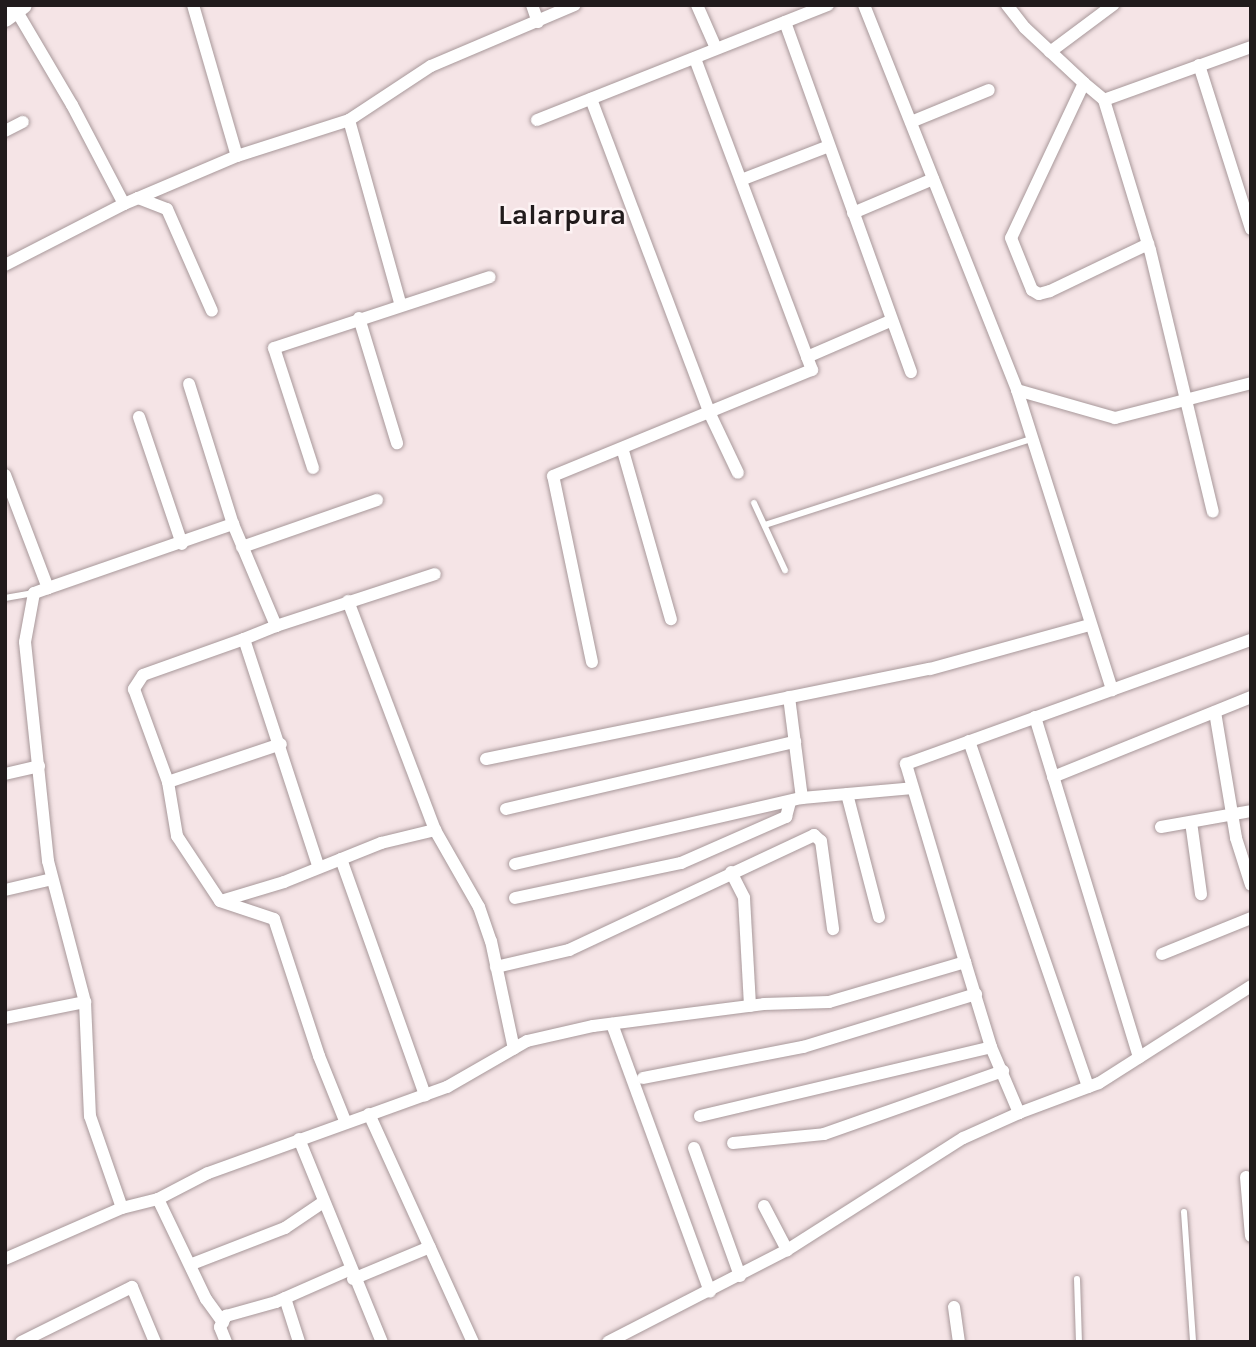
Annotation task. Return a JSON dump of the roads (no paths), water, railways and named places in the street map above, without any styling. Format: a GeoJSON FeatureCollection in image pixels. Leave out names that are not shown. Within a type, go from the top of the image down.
{"type":"FeatureCollection","features":[{"type":"Feature","properties":{"kind":"street"},"geometry":{"type":"LineString","coordinates":[[193,5],[237,156]]}},
{"type":"Feature","properties":{"kind":"street"},"geometry":{"type":"LineString","coordinates":[[533,5],[538,22]]}},
{"type":"Feature","properties":{"kind":"street"},"geometry":{"type":"LineString","coordinates":[[5,265],[124,204],[237,156],[349,120],[431,66],[575,5]]}},
{"type":"Feature","properties":{"kind":"street"},"geometry":{"type":"LineString","coordinates":[[697,5],[715,46]]}},
{"type":"Feature","properties":{"kind":"street"},"geometry":{"type":"LineString","coordinates":[[537,120],[695,58],[715,46],[828,5]]}},
{"type":"Feature","properties":{"kind":"street"},"geometry":{"type":"LineString","coordinates":[[864,5],[1017,390],[1112,690]]}},
{"type":"Feature","properties":{"kind":"street"},"geometry":{"type":"LineString","coordinates":[[1007,5],[1050,52],[1104,100],[1148,244],[1213,512]]}},
{"type":"Feature","properties":{"kind":"street"},"geometry":{"type":"LineString","coordinates":[[1050,52],[1113,5]]}},
{"type":"Feature","properties":{"kind":"street"},"geometry":{"type":"LineString","coordinates":[[15,11],[72,105],[124,204]]}},
{"type":"Feature","properties":{"kind":"street"},"geometry":{"type":"LineString","coordinates":[[785,22],[890,321],[911,372]]}},
{"type":"Feature","properties":{"kind":"street"},"geometry":{"type":"LineString","coordinates":[[1104,100],[1251,47]]}},
{"type":"Feature","properties":{"kind":"street"},"geometry":{"type":"LineString","coordinates":[[592,662],[553,476],[623,451],[812,370],[695,58]]}},
{"type":"Feature","properties":{"kind":"street"},"geometry":{"type":"LineString","coordinates":[[1199,65],[1251,229]]}},
{"type":"Feature","properties":{"kind":"street"},"geometry":{"type":"LineString","coordinates":[[1084,83],[1011,238],[1020,267],[1031,290],[1040,294],[1148,244]]}},
{"type":"Feature","properties":{"kind":"street"},"geometry":{"type":"LineString","coordinates":[[911,122],[989,90]]}},
{"type":"Feature","properties":{"kind":"street"},"geometry":{"type":"LineString","coordinates":[[591,99],[710,414],[737,473]]}},
{"type":"Feature","properties":{"kind":"street"},"geometry":{"type":"LineString","coordinates":[[349,120],[400,303]]}},
{"type":"Feature","properties":{"kind":"street"},"geometry":{"type":"LineString","coordinates":[[5,131],[23,122]]}},
{"type":"Feature","properties":{"kind":"street"},"geometry":{"type":"LineString","coordinates":[[741,180],[829,146]]}},
{"type":"Feature","properties":{"kind":"street"},"geometry":{"type":"LineString","coordinates":[[853,213],[933,178]]}},
{"type":"Feature","properties":{"kind":"street"},"geometry":{"type":"LineString","coordinates":[[138,198],[167,209],[212,312]]}},
{"type":"Feature","properties":{"kind":"street"},"geometry":{"type":"LineString","coordinates":[[313,468],[274,348],[400,303],[490,276]]}},
{"type":"Feature","properties":{"kind":"street"},"geometry":{"type":"LineString","coordinates":[[359,318],[397,443]]}},
{"type":"Feature","properties":{"kind":"street"},"geometry":{"type":"LineString","coordinates":[[807,357],[890,321]]}},
{"type":"Feature","properties":{"kind":"street"},"geometry":{"type":"LineString","coordinates":[[1017,390],[1115,418],[1251,383]]}},
{"type":"Feature","properties":{"kind":"street"},"geometry":{"type":"LineString","coordinates":[[189,384],[233,524],[276,626]]}},
{"type":"Feature","properties":{"kind":"street"},"geometry":{"type":"LineString","coordinates":[[139,417],[182,544]]}},
{"type":"Feature","properties":{"kind":"street"},"geometry":{"type":"LineString","coordinates":[[623,451],[671,619]]}},
{"type":"Feature","properties":{"kind":"street"},"geometry":{"type":"LineString","coordinates":[[5,475],[48,588]]}},
{"type":"Feature","properties":{"kind":"street"},"geometry":{"type":"LineString","coordinates":[[242,547],[377,500]]}},
{"type":"Feature","properties":{"kind":"street"},"geometry":{"type":"LineString","coordinates":[[122,1209],[90,1116],[85,1002],[52,879],[25,642],[34,593],[182,544],[233,524]]}},
{"type":"Feature","properties":{"kind":"street"},"geometry":{"type":"LineString","coordinates":[[346,1122],[318,1056],[274,919],[220,901],[177,836],[168,782],[138,700],[136,680],[276,626],[435,574]]}},
{"type":"Feature","properties":{"kind":"street"},"geometry":{"type":"LineString","coordinates":[[348,601],[435,830],[479,907],[496,967],[514,1049]]}},
{"type":"Feature","properties":{"kind":"street"},"geometry":{"type":"LineString","coordinates":[[486,759],[930,669],[1090,625]]}},
{"type":"Feature","properties":{"kind":"street"},"geometry":{"type":"LineString","coordinates":[[244,639],[281,744],[318,865]]}},
{"type":"Feature","properties":{"kind":"street"},"geometry":{"type":"LineString","coordinates":[[1019,1113],[991,1047],[906,764],[1251,640]]}},
{"type":"Feature","properties":{"kind":"street"},"geometry":{"type":"LineString","coordinates":[[514,898],[681,863],[786,817],[796,800],[795,742],[789,696]]}},
{"type":"Feature","properties":{"kind":"street"},"geometry":{"type":"LineString","coordinates":[[1053,777],[1251,697]]}},
{"type":"Feature","properties":{"kind":"street"},"geometry":{"type":"LineString","coordinates":[[1215,712],[1231,814],[1251,885]]}},
{"type":"Feature","properties":{"kind":"street"},"geometry":{"type":"LineString","coordinates":[[1035,717],[1139,1057]]}},
{"type":"Feature","properties":{"kind":"street"},"geometry":{"type":"LineString","coordinates":[[968,741],[1088,1087]]}},
{"type":"Feature","properties":{"kind":"street"},"geometry":{"type":"LineString","coordinates":[[506,809],[795,742]]}},
{"type":"Feature","properties":{"kind":"street"},"geometry":{"type":"LineString","coordinates":[[168,782],[281,744]]}},
{"type":"Feature","properties":{"kind":"street"},"geometry":{"type":"LineString","coordinates":[[5,774],[38,765]]}},
{"type":"Feature","properties":{"kind":"street"},"geometry":{"type":"LineString","coordinates":[[515,864],[796,800],[913,788]]}},
{"type":"Feature","properties":{"kind":"street"},"geometry":{"type":"LineString","coordinates":[[847,794],[879,917]]}},
{"type":"Feature","properties":{"kind":"street"},"geometry":{"type":"LineString","coordinates":[[1161,827],[1251,811]]}},
{"type":"Feature","properties":{"kind":"street"},"geometry":{"type":"LineString","coordinates":[[1191,822],[1201,894]]}},
{"type":"Feature","properties":{"kind":"street"},"geometry":{"type":"LineString","coordinates":[[220,901],[284,882],[318,865],[435,830]]}},
{"type":"Feature","properties":{"kind":"street"},"geometry":{"type":"LineString","coordinates":[[496,967],[569,950],[806,837],[819,836],[833,929]]}},
{"type":"Feature","properties":{"kind":"street"},"geometry":{"type":"LineString","coordinates":[[341,859],[425,1095]]}},
{"type":"Feature","properties":{"kind":"street"},"geometry":{"type":"LineString","coordinates":[[731,872],[744,898],[750,1006]]}},
{"type":"Feature","properties":{"kind":"street"},"geometry":{"type":"LineString","coordinates":[[5,890],[52,879]]}},
{"type":"Feature","properties":{"kind":"street"},"geometry":{"type":"LineString","coordinates":[[1162,954],[1251,918]]}},
{"type":"Feature","properties":{"kind":"street"},"geometry":{"type":"LineString","coordinates":[[5,1259],[122,1209],[158,1199],[208,1173],[425,1095],[527,1041],[612,1024],[750,1006],[830,1002],[965,962]]}},
{"type":"Feature","properties":{"kind":"street"},"geometry":{"type":"LineString","coordinates":[[608,1342],[710,1292],[787,1250],[963,1138],[1088,1087],[1251,986]]}},
{"type":"Feature","properties":{"kind":"street"},"geometry":{"type":"LineString","coordinates":[[643,1078],[803,1047],[976,994]]}},
{"type":"Feature","properties":{"kind":"street"},"geometry":{"type":"LineString","coordinates":[[5,1018],[85,1002]]}},
{"type":"Feature","properties":{"kind":"street"},"geometry":{"type":"LineString","coordinates":[[612,1024],[710,1292]]}},
{"type":"Feature","properties":{"kind":"street"},"geometry":{"type":"LineString","coordinates":[[701,1116],[991,1047]]}},
{"type":"Feature","properties":{"kind":"street"},"geometry":{"type":"LineString","coordinates":[[733,1143],[824,1134],[1003,1071]]}},
{"type":"Feature","properties":{"kind":"street"},"geometry":{"type":"LineString","coordinates":[[369,1114],[473,1342]]}},
{"type":"Feature","properties":{"kind":"street"},"geometry":{"type":"LineString","coordinates":[[299,1139],[351,1275],[382,1342]]}},
{"type":"Feature","properties":{"kind":"street"},"geometry":{"type":"LineString","coordinates":[[694,1149],[740,1276]]}},
{"type":"Feature","properties":{"kind":"street"},"geometry":{"type":"LineString","coordinates":[[1246,1177],[1251,1236]]}},
{"type":"Feature","properties":{"kind":"street"},"geometry":{"type":"LineString","coordinates":[[158,1199],[192,1264],[206,1299],[223,1322]]}},
{"type":"Feature","properties":{"kind":"street"},"geometry":{"type":"LineString","coordinates":[[192,1264],[285,1227],[322,1203]]}},
{"type":"Feature","properties":{"kind":"street"},"geometry":{"type":"LineString","coordinates":[[764,1206],[787,1250]]}},
{"type":"Feature","properties":{"kind":"street"},"geometry":{"type":"LineString","coordinates":[[226,1342],[220,1326],[226,1315],[285,1298],[430,1247]]}},
{"type":"Feature","properties":{"kind":"street"},"geometry":{"type":"LineString","coordinates":[[21,1342],[132,1287],[155,1342]]}},
{"type":"Feature","properties":{"kind":"street"},"geometry":{"type":"LineString","coordinates":[[285,1298],[299,1342]]}},
{"type":"Feature","properties":{"kind":"street"},"geometry":{"type":"LineString","coordinates":[[954,1307],[959,1342]]}},
{"type":"Feature","properties":{"kind":"lane"},"geometry":{"type":"LineString","coordinates":[[765,525],[1032,439]]}},
{"type":"Feature","properties":{"kind":"lane"},"geometry":{"type":"LineString","coordinates":[[754,503],[785,570]]}},
{"type":"Feature","properties":{"kind":"lane"},"geometry":{"type":"LineString","coordinates":[[5,598],[34,593]]}},
{"type":"Feature","properties":{"kind":"lane"},"geometry":{"type":"LineString","coordinates":[[1184,1212],[1193,1342]]}},
{"type":"Feature","properties":{"kind":"lane"},"geometry":{"type":"LineString","coordinates":[[1077,1279],[1079,1342]]}},
{"type":"Feature","properties":{"kind":"district","name":"Lalarpura"},"geometry":{"type":"Point","coordinates":[562,215]}}]}
